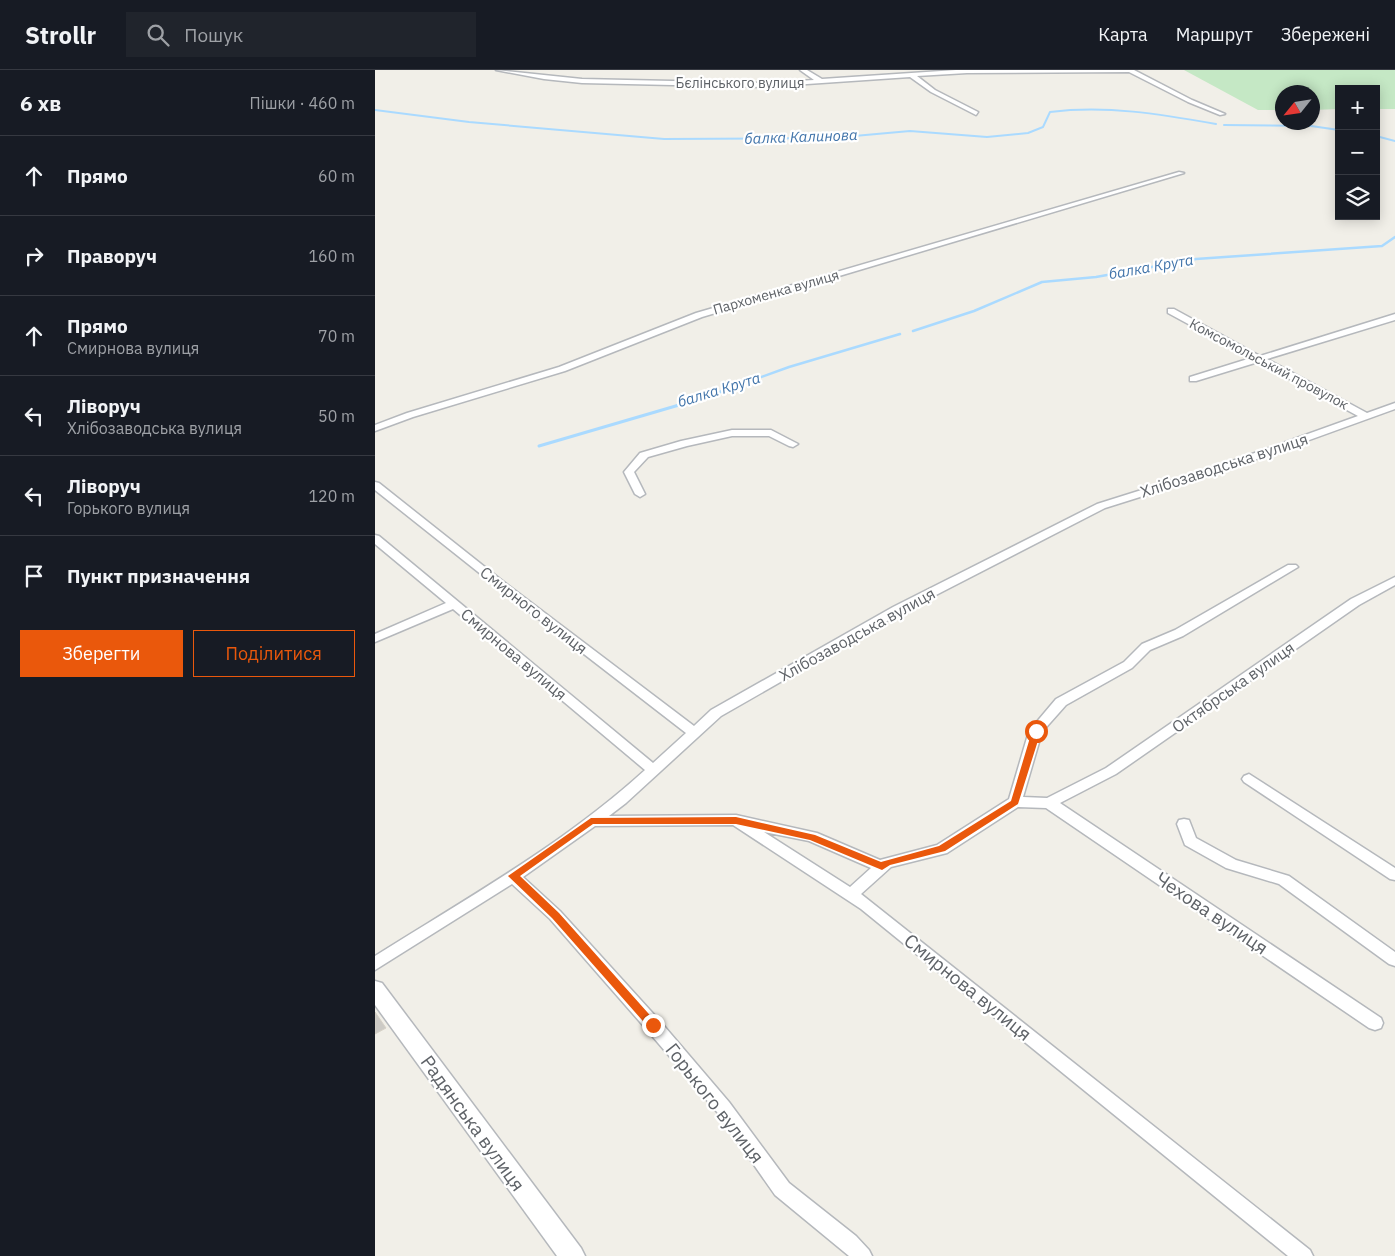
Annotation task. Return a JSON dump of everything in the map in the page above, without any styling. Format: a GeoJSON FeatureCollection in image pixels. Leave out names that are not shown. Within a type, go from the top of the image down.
{"type":"FeatureCollection","features":[{"type":"Feature","properties":{"kind":"street","name":"Бєлінського вулиця"},"geometry":{"type":"LineString","coordinates":[[499,70],[554,78],[647,83],[763,85],[967,70],[1130,70]]}},
{"type":"Feature","properties":{"kind":"street"},"geometry":{"type":"LineString","coordinates":[[803,70],[822,82]]}},
{"type":"Feature","properties":{"kind":"street"},"geometry":{"type":"LineString","coordinates":[[1130,70],[1190,101],[1222,114]]}},
{"type":"Feature","properties":{"kind":"street"},"geometry":{"type":"LineString","coordinates":[[912,75],[933,91],[976,113]]}},
{"type":"Feature","properties":{"kind":"street","name":"Пархоменка вулиця"},"geometry":{"type":"LineString","coordinates":[[375,428],[410,415],[562,369],[699,315],[1181,173]]}},
{"type":"Feature","properties":{"kind":"street","name":"Комсомольський провулок"},"geometry":{"type":"LineString","coordinates":[[1171,311],[1367,417]]}},
{"type":"Feature","properties":{"kind":"street"},"geometry":{"type":"LineString","coordinates":[[1193,379],[1395,316]]}},
{"type":"Feature","properties":{"kind":"street","name":"Хлібозаводська вулиця"},"geometry":{"type":"LineString","coordinates":[[375,964],[513,876],[621,800],[716,713],[891,614],[1101,506],[1225,466],[1395,406]]}},
{"type":"Feature","properties":{"kind":"street"},"geometry":{"type":"LineString","coordinates":[[640,494],[629,472],[644,456],[685,443],[732,433],[771,433],[793,444]]}},
{"type":"Feature","properties":{"kind":"street","name":"Смирного вулиця"},"geometry":{"type":"LineString","coordinates":[[375,485],[504,587],[695,732]]}},
{"type":"Feature","properties":{"kind":"street","name":"Смирнова вулиця"},"geometry":{"type":"LineString","coordinates":[[375,538],[653,770]]}},
{"type":"Feature","properties":{"kind":"street"},"geometry":{"type":"LineString","coordinates":[[1015,802],[1036,731],[1061,702],[1128,665],[1146,647],[1179,633],[1292,567]]}},
{"type":"Feature","properties":{"kind":"street","name":"Октябрська вулиця"},"geometry":{"type":"LineString","coordinates":[[1049,803],[1111,771],[1355,602],[1395,580]]}},
{"type":"Feature","properties":{"kind":"street"},"geometry":{"type":"LineString","coordinates":[[375,638],[454,604]]}},
{"type":"Feature","properties":{"kind":"street"},"geometry":{"type":"LineString","coordinates":[[1249,779],[1395,875]]}},
{"type":"Feature","properties":{"kind":"street"},"geometry":{"type":"LineString","coordinates":[[851,895],[886,863],[942,849],[1015,802],[1049,803]]}},
{"type":"Feature","properties":{"kind":"street","name":"Чехова вулиця"},"geometry":{"type":"LineString","coordinates":[[1049,803],[1375,1023]]}},
{"type":"Feature","properties":{"kind":"street"},"geometry":{"type":"LineString","coordinates":[[591,821],[736,820],[812,837],[882,867]]}},
{"type":"Feature","properties":{"kind":"street","name":"Смирнова вулиця"},"geometry":{"type":"LineString","coordinates":[[736,820],[874,911],[1303,1256]]}},
{"type":"Feature","properties":{"kind":"street"},"geometry":{"type":"LineString","coordinates":[[1184,824],[1190,841],[1231,864],[1284,880],[1395,960]]}},
{"type":"Feature","properties":{"kind":"street","name":"Горького вулиця"},"geometry":{"type":"LineString","coordinates":[[513,876],[555,915],[653,1025],[723,1107],[782,1189],[849,1242],[862,1256]]}},
{"type":"Feature","properties":{"kind":"street","name":"Радянська вулиця"},"geometry":{"type":"LineString","coordinates":[[375,990],[573,1256]]}},
{"type":"Feature","properties":{"kind":"green space"},"geometry":{"type":"Polygon","coordinates":[[[1184,70],[1395,70],[1395,109],[1380,109],[1380,85],[1335,85],[1335,109],[1320,110],[1320,85],[1275,85],[1275,110],[1258,110],[1184,70]]]}},
{"type":"Feature","properties":{"kind":"building"},"geometry":{"type":"Polygon","coordinates":[[[375,1012],[386,1028],[375,1034],[375,1012]]]}},
{"type":"Feature","properties":{"kind":"waterway","name":"балка Калинова"},"geometry":{"type":"LineString","coordinates":[[375,110],[469,122],[664,139],[832,138],[910,131],[987,137],[1028,133],[1043,127],[1050,112],[1071,110],[1112,110],[1154,114],[1216,124]]}},
{"type":"Feature","properties":{"kind":"waterway","name":"балка Калинова"},"geometry":{"type":"LineString","coordinates":[[1224,125],[1311,126],[1335,129]]}},
{"type":"Feature","properties":{"kind":"waterway","name":"балка Калинова"},"geometry":{"type":"LineString","coordinates":[[1380,137],[1395,141]]}},
{"type":"Feature","properties":{"kind":"waterway","name":"балка Крута"},"geometry":{"type":"LineString","coordinates":[[913,331],[974,311],[1042,282],[1096,277],[1196,259],[1382,246],[1395,237]]}},
{"type":"Feature","properties":{"kind":"waterway","name":"балка Крута"},"geometry":{"type":"LineString","coordinates":[[742,384],[789,367],[900,334]]}},
{"type":"Feature","properties":{"kind":"waterway","name":"балка Крута"},"geometry":{"type":"LineString","coordinates":[[539,446],[703,398],[746,383]]}},
{"type":"Feature","properties":{"kind":"route"},"geometry":{"type":"LineString","coordinates":[[653,1025],[555,915],[513,876],[591,821],[736,820],[812,837],[882,867],[886,863],[942,849],[1015,802],[1036,731]]}}]}
